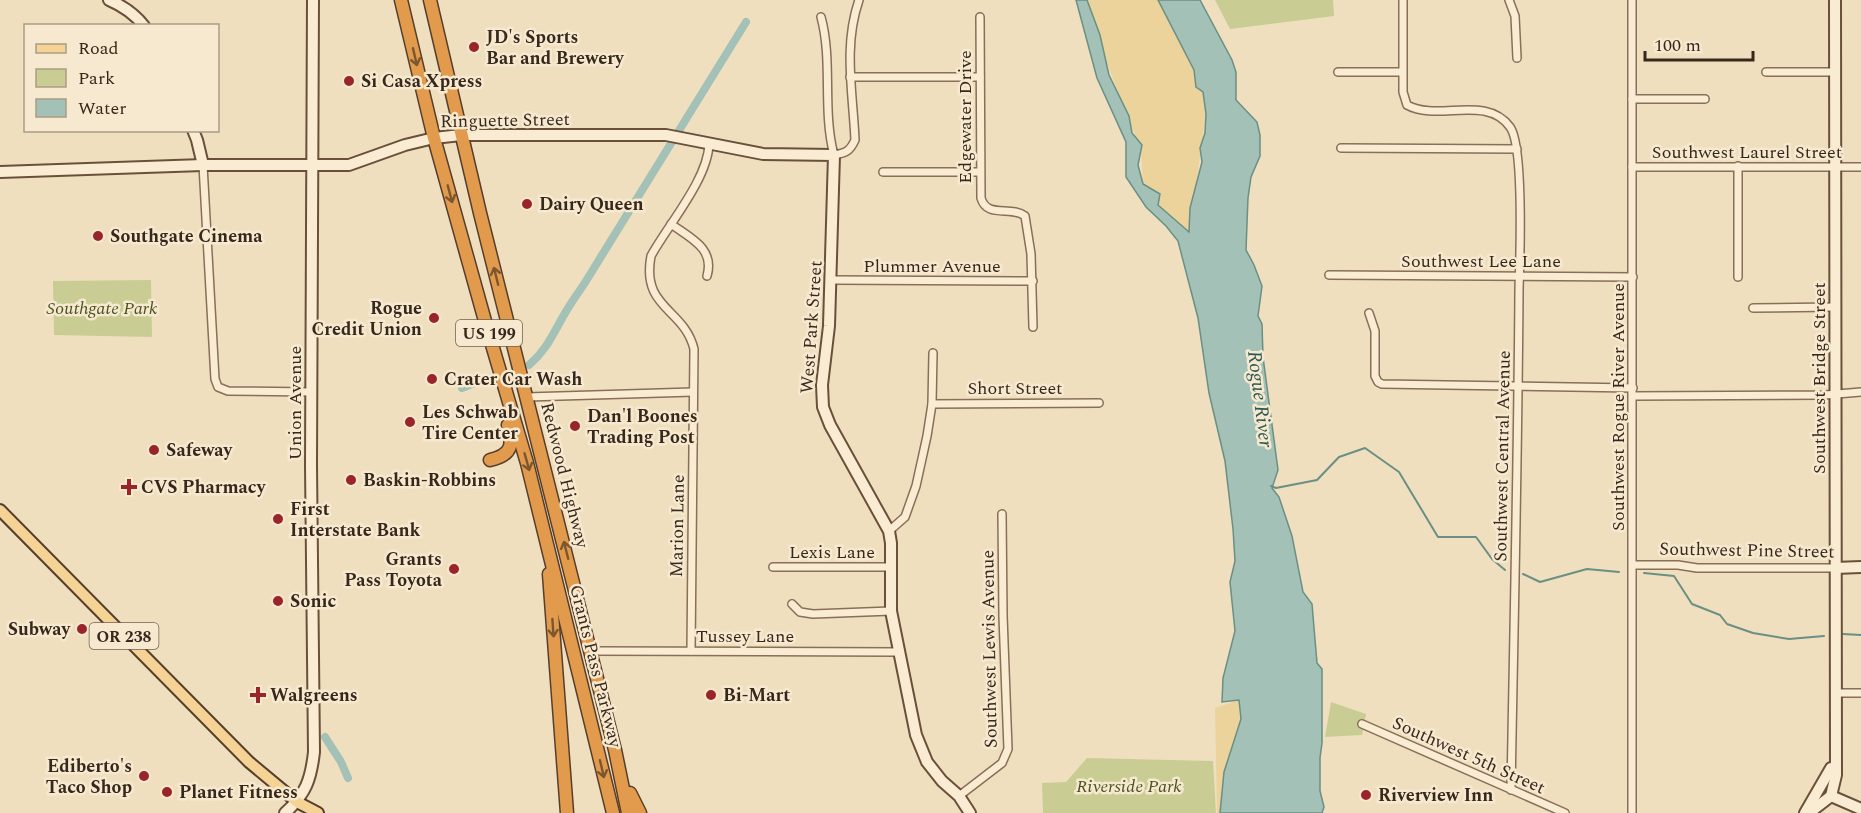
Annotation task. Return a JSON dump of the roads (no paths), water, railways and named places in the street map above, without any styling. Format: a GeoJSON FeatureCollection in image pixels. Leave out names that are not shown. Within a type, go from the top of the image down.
{"type":"FeatureCollection","features":[{"type":"Feature","properties":{"kind":"highway","name":"Redwood Highway"},"geometry":{"type":"LineString","coordinates":[[401,0],[434,138],[544,528]]}},
{"type":"Feature","properties":{"kind":"highway","name":"Redwood Highway"},"geometry":{"type":"LineString","coordinates":[[430,0],[461,135],[615,750]]}},
{"type":"Feature","properties":{"kind":"highway"},"geometry":{"type":"LineString","coordinates":[[485,321],[489,361],[511,437],[511,448],[501,458],[490,460]]}},
{"type":"Feature","properties":{"kind":"highway"},"geometry":{"type":"LineString","coordinates":[[544,528],[567,813]]}},
{"type":"Feature","properties":{"kind":"highway","name":"Grants Pass Parkway"},"geometry":{"type":"LineString","coordinates":[[544,528],[613,813]]}},
{"type":"Feature","properties":{"kind":"highway"},"geometry":{"type":"LineString","coordinates":[[615,750],[633,802],[640,813]]}},
{"type":"Feature","properties":{"kind":"highway","name":"Grants Pass Parkway"},"geometry":{"type":"LineString","coordinates":[[615,750],[628,813]]}},
{"type":"Feature","properties":{"kind":"main road","name":"OR 238"},"geometry":{"type":"LineString","coordinates":[[0,510],[249,762],[297,802],[318,813]]}},
{"type":"Feature","properties":{"kind":"street"},"geometry":{"type":"LineString","coordinates":[[109,0],[137,16],[143,24]]}},
{"type":"Feature","properties":{"kind":"street","name":"Union Avenue"},"geometry":{"type":"LineString","coordinates":[[285,813],[297,802],[312,776],[314,752],[313,0]]}},
{"type":"Feature","properties":{"kind":"street"},"geometry":{"type":"LineString","coordinates":[[821,17],[834,155],[846,153],[855,140],[850,77],[851,28],[859,0]]}},
{"type":"Feature","properties":{"kind":"street"},"geometry":{"type":"LineString","coordinates":[[1338,72],[1402,72],[1403,0]]}},
{"type":"Feature","properties":{"kind":"street"},"geometry":{"type":"LineString","coordinates":[[1509,0],[1515,16],[1517,58]]}},
{"type":"Feature","properties":{"kind":"street","name":"Southwest Rogue River Avenue"},"geometry":{"type":"LineString","coordinates":[[1632,0],[1632,813]]}},
{"type":"Feature","properties":{"kind":"street","name":"Southwest Bridge Street"},"geometry":{"type":"LineString","coordinates":[[1831,796],[1836,775],[1834,755],[1835,0]]}},
{"type":"Feature","properties":{"kind":"street","name":"Edgewater Drive"},"geometry":{"type":"LineString","coordinates":[[980,16],[981,198],[985,207],[997,211],[1018,212],[1025,216],[1033,282],[1034,327]]}},
{"type":"Feature","properties":{"kind":"street","name":"Southwest Central Avenue"},"geometry":{"type":"LineString","coordinates":[[1402,72],[1403,92],[1407,105],[1417,110],[1483,110],[1497,115],[1508,124],[1514,133],[1517,149],[1520,277],[1519,386],[1511,790]]}},
{"type":"Feature","properties":{"kind":"street"},"geometry":{"type":"LineString","coordinates":[[1766,72],[1834,72]]}},
{"type":"Feature","properties":{"kind":"street"},"geometry":{"type":"LineString","coordinates":[[850,77],[980,77]]}},
{"type":"Feature","properties":{"kind":"street"},"geometry":{"type":"LineString","coordinates":[[1632,99],[1705,99]]}},
{"type":"Feature","properties":{"kind":"street"},"geometry":{"type":"LineString","coordinates":[[194,132],[203,165],[215,379],[218,387],[228,392],[312,392]]}},
{"type":"Feature","properties":{"kind":"street","name":"Ringuette Street"},"geometry":{"type":"LineString","coordinates":[[0,172],[203,165],[349,165],[398,147],[434,138],[461,135],[654,135],[679,137],[763,154],[834,155]]}},
{"type":"Feature","properties":{"kind":"street","name":"Marion Lane"},"geometry":{"type":"LineString","coordinates":[[691,651],[694,349],[688,333],[655,296],[650,280],[651,256],[704,170],[709,154],[709,144]]}},
{"type":"Feature","properties":{"kind":"street"},"geometry":{"type":"LineString","coordinates":[[1341,148],[1517,149]]}},
{"type":"Feature","properties":{"kind":"street","name":"West Park Street"},"geometry":{"type":"LineString","coordinates":[[834,155],[829,326],[822,385],[823,407],[830,425],[889,531],[891,611],[919,747],[934,771],[959,796],[969,813]]}},
{"type":"Feature","properties":{"kind":"street"},"geometry":{"type":"LineString","coordinates":[[1738,166],[1738,277]]}},
{"type":"Feature","properties":{"kind":"street","name":"Southwest Laurel Street"},"geometry":{"type":"LineString","coordinates":[[1632,167],[1861,167]]}},
{"type":"Feature","properties":{"kind":"street"},"geometry":{"type":"LineString","coordinates":[[883,172],[980,172]]}},
{"type":"Feature","properties":{"kind":"street"},"geometry":{"type":"LineString","coordinates":[[671,224],[705,250],[709,264],[707,276]]}},
{"type":"Feature","properties":{"kind":"street","name":"Southwest Lee Lane"},"geometry":{"type":"LineString","coordinates":[[1329,275],[1632,277]]}},
{"type":"Feature","properties":{"kind":"street","name":"Plummer Avenue"},"geometry":{"type":"LineString","coordinates":[[831,280],[1033,282]]}},
{"type":"Feature","properties":{"kind":"street"},"geometry":{"type":"LineString","coordinates":[[1753,308],[1835,307]]}},
{"type":"Feature","properties":{"kind":"street"},"geometry":{"type":"LineString","coordinates":[[1369,313],[1374,324],[1374,370],[1378,382],[1388,385],[1519,386],[1633,392],[1825,395],[1861,392]]}},
{"type":"Feature","properties":{"kind":"street"},"geometry":{"type":"LineString","coordinates":[[889,531],[905,517],[922,462],[932,404],[933,353]]}},
{"type":"Feature","properties":{"kind":"street"},"geometry":{"type":"LineString","coordinates":[[527,396],[693,392]]}},
{"type":"Feature","properties":{"kind":"street","name":"Short Street"},"geometry":{"type":"LineString","coordinates":[[932,404],[1099,403]]}},
{"type":"Feature","properties":{"kind":"street","name":"Southwest Lewis Avenue"},"geometry":{"type":"LineString","coordinates":[[959,796],[1002,763],[1008,749],[1002,514]]}},
{"type":"Feature","properties":{"kind":"street","name":"Southwest Pine Street"},"geometry":{"type":"LineString","coordinates":[[1633,565],[1678,565],[1697,568],[1861,567]]}},
{"type":"Feature","properties":{"kind":"street","name":"Lexis Lane"},"geometry":{"type":"LineString","coordinates":[[773,567],[891,567]]}},
{"type":"Feature","properties":{"kind":"street"},"geometry":{"type":"LineString","coordinates":[[792,604],[800,612],[813,614],[891,611]]}},
{"type":"Feature","properties":{"kind":"street","name":"Tussey Lane"},"geometry":{"type":"LineString","coordinates":[[591,651],[898,652]]}},
{"type":"Feature","properties":{"kind":"street"},"geometry":{"type":"LineString","coordinates":[[1835,693],[1861,693]]}},
{"type":"Feature","properties":{"kind":"street","name":"Southwest 5th Street"},"geometry":{"type":"LineString","coordinates":[[1362,724],[1564,813]]}},
{"type":"Feature","properties":{"kind":"street","name":"Southwest Bridge Street"},"geometry":{"type":"LineString","coordinates":[[1831,796],[1828,790],[1834,755]]}},
{"type":"Feature","properties":{"kind":"street"},"geometry":{"type":"LineString","coordinates":[[1807,813],[1831,768]]}},
{"type":"Feature","properties":{"kind":"street"},"geometry":{"type":"LineString","coordinates":[[1807,813],[1831,796],[1861,809]]}},
{"type":"Feature","properties":{"kind":"water","name":"Rogue River"},"geometry":{"type":"Polygon","coordinates":[[[1076,0],[1087,0],[1100,35],[1109,75],[1129,116],[1132,133],[1142,145],[1138,165],[1143,184],[1160,194],[1158,205],[1189,232],[1190,208],[1202,162],[1200,148],[1205,133],[1206,114],[1203,92],[1196,87],[1194,70],[1158,0],[1200,0],[1232,60],[1236,72],[1236,100],[1257,122],[1260,135],[1260,156],[1251,177],[1246,250],[1262,286],[1258,316],[1262,324],[1263,357],[1278,470],[1272,488],[1279,497],[1292,536],[1303,592],[1312,604],[1317,663],[1322,669],[1320,791],[1324,807],[1322,813],[1220,813],[1224,772],[1241,719],[1239,700],[1222,702],[1223,678],[1235,631],[1230,582],[1235,561],[1225,461],[1209,393],[1198,318],[1178,241],[1146,207],[1126,177],[1126,142],[1097,78],[1076,0]]]}},
{"type":"Feature","properties":{"kind":"waterway"},"geometry":{"type":"LineString","coordinates":[[529,365],[547,344],[746,22]]}},
{"type":"Feature","properties":{"kind":"waterway"},"geometry":{"type":"LineString","coordinates":[[462,388],[487,378]]}},
{"type":"Feature","properties":{"kind":"waterway"},"geometry":{"type":"LineString","coordinates":[[1271,486],[1276,488],[1317,480],[1339,457],[1365,448],[1399,472],[1438,537],[1476,537],[1492,559],[1505,570]]}},
{"type":"Feature","properties":{"kind":"waterway"},"geometry":{"type":"LineString","coordinates":[[1523,574],[1540,582],[1587,569],[1619,572]]}},
{"type":"Feature","properties":{"kind":"waterway"},"geometry":{"type":"LineString","coordinates":[[1644,573],[1674,576],[1692,604],[1720,615],[1727,624],[1753,633],[1789,639],[1824,636]]}},
{"type":"Feature","properties":{"kind":"waterway"},"geometry":{"type":"LineString","coordinates":[[1843,634],[1861,635]]}},
{"type":"Feature","properties":{"kind":"waterway"},"geometry":{"type":"LineString","coordinates":[[325,737],[348,778]]}},
{"type":"Feature","properties":{"kind":"place","name":"JD's Sports Bar and Brewery"},"geometry":{"type":"Point","coordinates":[474,47]}},
{"type":"Feature","properties":{"kind":"place","name":"Si Casa Xpress"},"geometry":{"type":"Point","coordinates":[349,81]}},
{"type":"Feature","properties":{"kind":"place","name":"Dairy Queen"},"geometry":{"type":"Point","coordinates":[527,204]}},
{"type":"Feature","properties":{"kind":"place","name":"Southgate Cinema"},"geometry":{"type":"Point","coordinates":[98,236]}},
{"type":"Feature","properties":{"kind":"place","name":"Rogue Credit Union"},"geometry":{"type":"Point","coordinates":[434,318]}},
{"type":"Feature","properties":{"kind":"place","name":"Crater Car Wash"},"geometry":{"type":"Point","coordinates":[432,379]}},
{"type":"Feature","properties":{"kind":"place","name":"Les Schwab Tire Center"},"geometry":{"type":"Point","coordinates":[410,422]}},
{"type":"Feature","properties":{"kind":"place","name":"Dan'l Boones Trading Post"},"geometry":{"type":"Point","coordinates":[575,426]}},
{"type":"Feature","properties":{"kind":"place","name":"Safeway"},"geometry":{"type":"Point","coordinates":[154,450]}},
{"type":"Feature","properties":{"kind":"place","name":"Baskin-Robbins"},"geometry":{"type":"Point","coordinates":[351,480]}},
{"type":"Feature","properties":{"kind":"place","name":"CVS Pharmacy"},"geometry":{"type":"Point","coordinates":[129,487]}},
{"type":"Feature","properties":{"kind":"place","name":"First Interstate Bank"},"geometry":{"type":"Point","coordinates":[278,519]}},
{"type":"Feature","properties":{"kind":"place","name":"Grants Pass Toyota"},"geometry":{"type":"Point","coordinates":[454,569]}},
{"type":"Feature","properties":{"kind":"place","name":"Sonic"},"geometry":{"type":"Point","coordinates":[278,601]}},
{"type":"Feature","properties":{"kind":"place","name":"Subway"},"geometry":{"type":"Point","coordinates":[82,629]}},
{"type":"Feature","properties":{"kind":"place","name":"Walgreens"},"geometry":{"type":"Point","coordinates":[258,695]}},
{"type":"Feature","properties":{"kind":"place","name":"Bi-Mart"},"geometry":{"type":"Point","coordinates":[711,695]}},
{"type":"Feature","properties":{"kind":"place","name":"Ediberto's Taco Shop"},"geometry":{"type":"Point","coordinates":[144,776]}},
{"type":"Feature","properties":{"kind":"place","name":"Planet Fitness"},"geometry":{"type":"Point","coordinates":[167,792]}},
{"type":"Feature","properties":{"kind":"place","name":"Riverview Inn"},"geometry":{"type":"Point","coordinates":[1366,795]}},
{"type":"Feature","properties":{"kind":"park label","name":"Southgate Park"},"geometry":{"type":"Point","coordinates":[102,308]}},
{"type":"Feature","properties":{"kind":"park label","name":"Riverside Park"},"geometry":{"type":"Point","coordinates":[1129,786]}}]}
